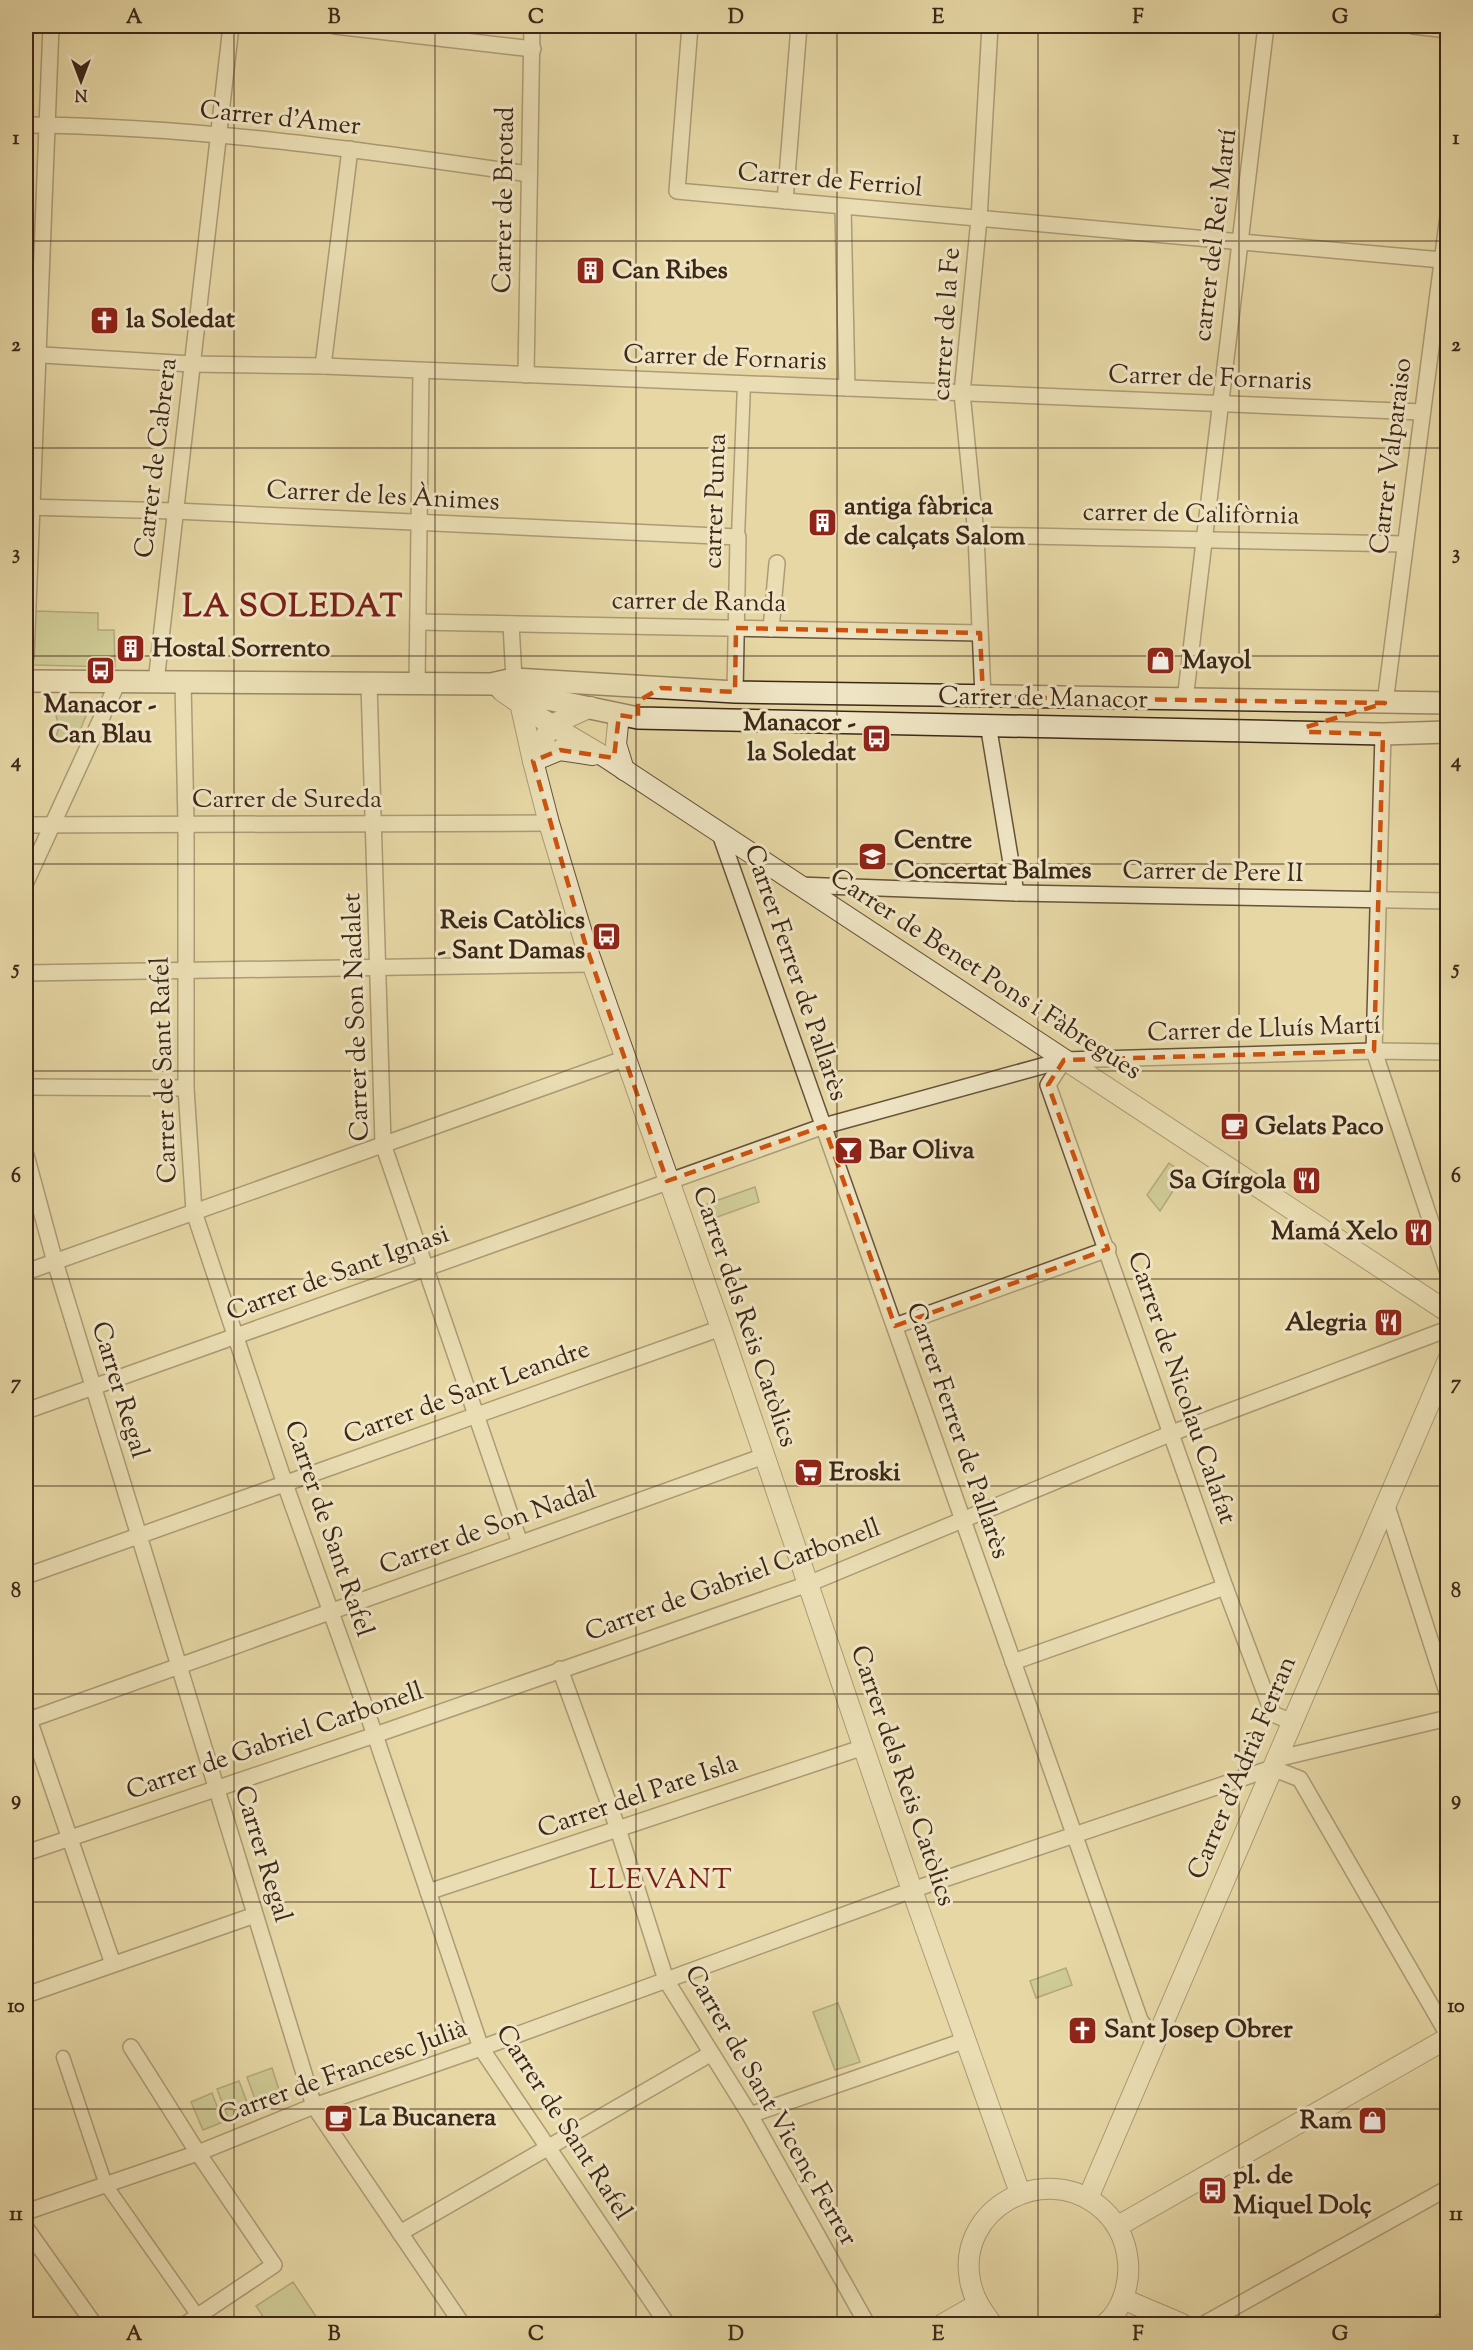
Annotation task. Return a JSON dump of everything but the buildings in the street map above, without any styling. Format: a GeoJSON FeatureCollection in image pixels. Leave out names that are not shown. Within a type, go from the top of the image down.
{"type":"FeatureCollection","features":[{"type":"Feature","properties":{"kind":"main road","name":"Carrer de Manacor"},"geometry":{"type":"LineString","coordinates":[[26,681],[491,684],[591,707],[632,711],[988,724],[1383,734],[1448,732]]}},
{"type":"Feature","properties":{"kind":"main road","name":"Carrer de Manacor"},"geometry":{"type":"LineString","coordinates":[[517,691],[661,688],[735,692],[983,697],[1448,703]]}},
{"type":"Feature","properties":{"kind":"main road"},"geometry":{"type":"LineString","coordinates":[[632,711],[661,688]]}},
{"type":"Feature","properties":{"kind":"main road"},"geometry":{"type":"LineString","coordinates":[[1266,731],[1302,713],[1347,714],[1384,703]]}},
{"type":"Feature","properties":{"kind":"street"},"geometry":{"type":"LineString","coordinates":[[26,657],[32,355],[51,26]]}},
{"type":"Feature","properties":{"kind":"street","name":"Carrer de Cabrera"},"geometry":{"type":"LineString","coordinates":[[156,682],[231,26]]}},
{"type":"Feature","properties":{"kind":"street"},"geometry":{"type":"LineString","coordinates":[[335,26],[533,48]]}},
{"type":"Feature","properties":{"kind":"street","name":"Carrer de Brotad"},"geometry":{"type":"LineString","coordinates":[[526,375],[532,26]]}},
{"type":"Feature","properties":{"kind":"street","name":"Carrer de Ferriol"},"geometry":{"type":"LineString","coordinates":[[690,26],[677,192],[1442,260]]}},
{"type":"Feature","properties":{"kind":"street"},"geometry":{"type":"LineString","coordinates":[[785,201],[799,26]]}},
{"type":"Feature","properties":{"kind":"street","name":"carrer de la Fe"},"geometry":{"type":"LineString","coordinates":[[983,697],[976,535],[962,393],[979,219],[990,26]]}},
{"type":"Feature","properties":{"kind":"street","name":"carrer del Rei Martí"},"geometry":{"type":"LineString","coordinates":[[1185,700],[1266,26]]}},
{"type":"Feature","properties":{"kind":"street"},"geometry":{"type":"LineString","coordinates":[[1414,26],[1448,30]]}},
{"type":"Feature","properties":{"kind":"street","name":"Carrer d'Amer"},"geometry":{"type":"LineString","coordinates":[[26,125],[218,135],[351,149],[528,174]]}},
{"type":"Feature","properties":{"kind":"street"},"geometry":{"type":"LineString","coordinates":[[323,366],[351,149]]}},
{"type":"Feature","properties":{"kind":"street"},"geometry":{"type":"LineString","coordinates":[[843,207],[847,388]]}},
{"type":"Feature","properties":{"kind":"street","name":"Carrer Valparaiso"},"geometry":{"type":"LineString","coordinates":[[1384,703],[1448,216]]}},
{"type":"Feature","properties":{"kind":"street","name":"Carrer de Fornaris"},"geometry":{"type":"LineString","coordinates":[[32,355],[192,364],[323,366],[1422,412]]}},
{"type":"Feature","properties":{"kind":"street"},"geometry":{"type":"LineString","coordinates":[[417,684],[422,371]]}},
{"type":"Feature","properties":{"kind":"street","name":"carrer Punta"},"geometry":{"type":"LineString","coordinates":[[735,692],[744,384]]}},
{"type":"Feature","properties":{"kind":"street","name":"Carrer de les Ànimes"},"geometry":{"type":"LineString","coordinates":[[28,507],[175,511],[738,537]]}},
{"type":"Feature","properties":{"kind":"street","name":"carrer de Califòrnia"},"geometry":{"type":"LineString","coordinates":[[976,535],[1405,544]]}},
{"type":"Feature","properties":{"kind":"street"},"geometry":{"type":"LineString","coordinates":[[771,629],[777,563]]}},
{"type":"Feature","properties":{"kind":"street","name":"carrer de Randa"},"geometry":{"type":"LineString","coordinates":[[418,622],[980,633]]}},
{"type":"Feature","properties":{"kind":"street"},"geometry":{"type":"LineString","coordinates":[[511,624],[517,691]]}},
{"type":"Feature","properties":{"kind":"street"},"geometry":{"type":"LineString","coordinates":[[26,882],[118,682]]}},
{"type":"Feature","properties":{"kind":"street","name":"Carrer de Sant Rafel"},"geometry":{"type":"LineString","coordinates":[[183,682],[186,824],[186,1088],[194,1212],[285,1484],[375,1735],[480,2048],[667,2325]]}},
{"type":"Feature","properties":{"kind":"street","name":"Carrer de Son Nadalet"},"geometry":{"type":"LineString","coordinates":[[369,684],[383,1144],[520,1543]]}},
{"type":"Feature","properties":{"kind":"street","name":"Carrer de Benet Pons i Fàbregues"},"geometry":{"type":"LineString","coordinates":[[517,691],[551,725],[605,757],[1448,1312]]}},
{"type":"Feature","properties":{"kind":"street","name":"Carrer dels Reis Catòlics"},"geometry":{"type":"LineString","coordinates":[[517,691],[549,823],[592,964],[721,1328],[912,1890],[1020,2193]]}},
{"type":"Feature","properties":{"kind":"street"},"geometry":{"type":"LineString","coordinates":[[533,761],[551,725],[591,707]]}},
{"type":"Feature","properties":{"kind":"street"},"geometry":{"type":"LineString","coordinates":[[624,770],[616,744],[632,711]]}},
{"type":"Feature","properties":{"kind":"street"},"geometry":{"type":"LineString","coordinates":[[988,724],[1016,893]]}},
{"type":"Feature","properties":{"kind":"street"},"geometry":{"type":"LineString","coordinates":[[1383,734],[1374,1051],[1448,1273]]}},
{"type":"Feature","properties":{"kind":"street"},"geometry":{"type":"LineString","coordinates":[[533,761],[560,750],[605,757]]}},
{"type":"Feature","properties":{"kind":"street","name":"Carrer de Sureda"},"geometry":{"type":"LineString","coordinates":[[26,825],[549,823]]}},
{"type":"Feature","properties":{"kind":"street","name":"Carrer Ferrer de Pallarès"},"geometry":{"type":"LineString","coordinates":[[720,834],[1140,2020],[1155,2041]]}},
{"type":"Feature","properties":{"kind":"street","name":"Carrer de Pere II"},"geometry":{"type":"LineString","coordinates":[[798,885],[1016,893],[1448,901]]}},
{"type":"Feature","properties":{"kind":"street"},"geometry":{"type":"LineString","coordinates":[[26,973],[592,964]]}},
{"type":"Feature","properties":{"kind":"street","name":"Carrer de Lluís Martí"},"geometry":{"type":"LineString","coordinates":[[667,1181],[824,1126],[1064,1060],[1374,1051],[1448,1052]]}},
{"type":"Feature","properties":{"kind":"street"},"geometry":{"type":"LineString","coordinates":[[26,1272],[626,1058]]}},
{"type":"Feature","properties":{"kind":"street","name":"Carrer de Nicolau Calafat"},"geometry":{"type":"LineString","coordinates":[[1064,1060],[1048,1085],[1273,1714],[1292,1722]]}},
{"type":"Feature","properties":{"kind":"street"},"geometry":{"type":"LineString","coordinates":[[26,1087],[186,1088]]}},
{"type":"Feature","properties":{"kind":"street","name":"Carrer Regal"},"geometry":{"type":"LineString","coordinates":[[26,1155],[55,1262],[314,2106],[462,2325]]}},
{"type":"Feature","properties":{"kind":"street","name":"Carrer de Sant Ignasi"},"geometry":{"type":"LineString","coordinates":[[26,1411],[667,1181]]}},
{"type":"Feature","properties":{"kind":"street"},"geometry":{"type":"LineString","coordinates":[[895,1326],[1108,1249]]}},
{"type":"Feature","properties":{"kind":"street","name":"Carrer de Sant Leandre"},"geometry":{"type":"LineString","coordinates":[[26,1576],[721,1328]]}},
{"type":"Feature","properties":{"kind":"street","name":"Carrer de Gabriel Carbonell"},"geometry":{"type":"LineString","coordinates":[[26,1853],[375,1735],[808,1584],[1172,1433],[1448,1329]]}},
{"type":"Feature","properties":{"kind":"street","name":"Carrer d'Adrià Ferran"},"geometry":{"type":"LineString","coordinates":[[1088,2198],[1448,1360]]}},
{"type":"Feature","properties":{"kind":"street","name":"Carrer de Son Nadal"},"geometry":{"type":"LineString","coordinates":[[26,1717],[179,1666],[764,1456]]}},
{"type":"Feature","properties":{"kind":"street"},"geometry":{"type":"LineString","coordinates":[[1386,1503],[1448,1695]]}},
{"type":"Feature","properties":{"kind":"street"},"geometry":{"type":"LineString","coordinates":[[1013,1662],[1226,1587]]}},
{"type":"Feature","properties":{"kind":"street","name":"Carrer de Sant Vicenç Ferrer"},"geometry":{"type":"LineString","coordinates":[[560,1669],[618,1829],[666,1980],[750,2115],[867,2325]]}},
{"type":"Feature","properties":{"kind":"street"},"geometry":{"type":"LineString","coordinates":[[26,1717],[113,1964]]}},
{"type":"Feature","properties":{"kind":"street","name":"Carrer de Francesc Julià"},"geometry":{"type":"LineString","coordinates":[[26,2212],[198,2153],[314,2106],[480,2048],[912,1890],[1274,1763],[1448,1718]]}},
{"type":"Feature","properties":{"kind":"street","name":"Carrer del Pare Isla"},"geometry":{"type":"LineString","coordinates":[[428,1892],[864,1747]]}},
{"type":"Feature","properties":{"kind":"street"},"geometry":{"type":"LineString","coordinates":[[1118,2226],[1448,2036],[1300,1779],[1274,1763]]}},
{"type":"Feature","properties":{"kind":"street"},"geometry":{"type":"LineString","coordinates":[[26,1995],[255,1915]]}},
{"type":"Feature","properties":{"kind":"street"},"geometry":{"type":"LineString","coordinates":[[750,2115],[966,2040]]}},
{"type":"Feature","properties":{"kind":"street"},"geometry":{"type":"LineString","coordinates":[[63,2057],[106,2184],[192,2320],[274,2265],[198,2153],[131,2047]]}},
{"type":"Feature","properties":{"kind":"street"},"geometry":{"type":"LineString","coordinates":[[400,2233],[710,2054]]}},
{"type":"Feature","properties":{"kind":"street"},"geometry":{"type":"LineString","coordinates":[[992,2325],[978,2304],[969,2279],[970,2252],[980,2228],[997,2207],[1020,2193],[1042,2188],[1066,2189],[1088,2198],[1104,2210],[1118,2226],[1127,2249],[1129,2274],[1123,2299],[1105,2325]]}},
{"type":"Feature","properties":{"kind":"street"},"geometry":{"type":"LineString","coordinates":[[1204,2325],[1448,2188]]}},
{"type":"Feature","properties":{"kind":"street"},"geometry":{"type":"LineString","coordinates":[[26,2228],[94,2325]]}},
{"type":"Feature","properties":{"kind":"street"},"geometry":{"type":"LineString","coordinates":[[1123,2299],[1182,2325]]}},
{"type":"Feature","properties":{"kind":"street"},"geometry":{"type":"LineString","coordinates":[[943,2325],[978,2304]]}},
{"type":"Feature","properties":{"kind":"street"},"geometry":{"type":"LineString","coordinates":[[1438,2325],[1448,2318]]}},
{"type":"Feature","properties":{"kind":"highlighted area"},"geometry":{"type":"Polygon","coordinates":[[[736,628],[980,633],[983,697],[1385,703],[1306,727],[1307,732],[1383,734],[1374,1051],[1064,1060],[1048,1085],[1108,1249],[895,1326],[824,1126],[667,1181],[585,943],[533,761],[560,750],[614,758],[619,715],[638,718],[638,701],[661,688],[735,692],[736,628]]]}},
{"type":"Feature","properties":{"kind":"green space"},"geometry":{"type":"Polygon","coordinates":[[[35,611],[98,613],[98,630],[114,630],[115,667],[33,665],[35,611]]]}},
{"type":"Feature","properties":{"kind":"green space"},"geometry":{"type":"Polygon","coordinates":[[[53,704],[86,705],[89,708],[75,743],[56,737],[59,727],[53,704]]]}},
{"type":"Feature","properties":{"kind":"green space"},"geometry":{"type":"Polygon","coordinates":[[[1169,1163],[1184,1174],[1160,1211],[1147,1195],[1169,1163]]]}},
{"type":"Feature","properties":{"kind":"green space"},"geometry":{"type":"Polygon","coordinates":[[[755,1187],[759,1202],[709,1220],[704,1205],[755,1187]]]}},
{"type":"Feature","properties":{"kind":"green space"},"geometry":{"type":"Polygon","coordinates":[[[1066,1968],[1072,1985],[1036,1998],[1030,1981],[1066,1968]]]}},
{"type":"Feature","properties":{"kind":"green space"},"geometry":{"type":"Polygon","coordinates":[[[838,2003],[860,2062],[835,2070],[813,2012],[838,2003]]]}},
{"type":"Feature","properties":{"kind":"green space"},"geometry":{"type":"Polygon","coordinates":[[[272,2068],[282,2099],[258,2108],[247,2077],[272,2068]]]}},
{"type":"Feature","properties":{"kind":"green space"},"geometry":{"type":"Polygon","coordinates":[[[239,2081],[250,2110],[228,2118],[217,2089],[239,2081]]]}},
{"type":"Feature","properties":{"kind":"green space"},"geometry":{"type":"Polygon","coordinates":[[[212,2093],[223,2122],[203,2130],[191,2102],[212,2093]]]}},
{"type":"Feature","properties":{"kind":"green space"},"geometry":{"type":"Polygon","coordinates":[[[293,2282],[321,2324],[268,2324],[256,2306],[293,2282]]]}},
{"type":"Feature","properties":{"kind":"place","name":"Can Ribes"},"geometry":{"type":"Point","coordinates":[591,271]}},
{"type":"Feature","properties":{"kind":"place","name":"la Soledat"},"geometry":{"type":"Point","coordinates":[105,320]}},
{"type":"Feature","properties":{"kind":"place","name":"antiga fàbrica de calçats Salom"},"geometry":{"type":"Point","coordinates":[823,522]}},
{"type":"Feature","properties":{"kind":"place","name":"Hostal Sorrento"},"geometry":{"type":"Point","coordinates":[131,649]}},
{"type":"Feature","properties":{"kind":"place","name":"Mayol"},"geometry":{"type":"Point","coordinates":[1161,661]}},
{"type":"Feature","properties":{"kind":"place","name":"Manacor - Can Blau"},"geometry":{"type":"Point","coordinates":[100,671]}},
{"type":"Feature","properties":{"kind":"place","name":"Manacor - la Soledat"},"geometry":{"type":"Point","coordinates":[877,738]}},
{"type":"Feature","properties":{"kind":"place","name":"Centre Concertat Balmes"},"geometry":{"type":"Point","coordinates":[873,856]}},
{"type":"Feature","properties":{"kind":"place","name":"Reis Catòlics - Sant Damas"},"geometry":{"type":"Point","coordinates":[606,936]}},
{"type":"Feature","properties":{"kind":"place","name":"Gelats Paco"},"geometry":{"type":"Point","coordinates":[1234,1127]}},
{"type":"Feature","properties":{"kind":"place","name":"Bar Oliva"},"geometry":{"type":"Point","coordinates":[848,1151]}},
{"type":"Feature","properties":{"kind":"place","name":"Sa Gírgola"},"geometry":{"type":"Point","coordinates":[1307,1181]}},
{"type":"Feature","properties":{"kind":"place","name":"Mamá Xelo"},"geometry":{"type":"Point","coordinates":[1419,1232]}},
{"type":"Feature","properties":{"kind":"place","name":"Alegria"},"geometry":{"type":"Point","coordinates":[1388,1323]}},
{"type":"Feature","properties":{"kind":"place","name":"Eroski"},"geometry":{"type":"Point","coordinates":[808,1473]}},
{"type":"Feature","properties":{"kind":"place","name":"Sant Josep Obrer"},"geometry":{"type":"Point","coordinates":[1083,2030]}},
{"type":"Feature","properties":{"kind":"place","name":"La Bucanera"},"geometry":{"type":"Point","coordinates":[338,2118]}},
{"type":"Feature","properties":{"kind":"place","name":"Ram"},"geometry":{"type":"Point","coordinates":[1373,2121]}},
{"type":"Feature","properties":{"kind":"place","name":"pl. de Miquel Dolç"},"geometry":{"type":"Point","coordinates":[1212,2191]}},
{"type":"Feature","properties":{"kind":"district","name":"LA SOLEDAT"},"geometry":{"type":"Point","coordinates":[293,608]}},
{"type":"Feature","properties":{"kind":"district","name":"LLEVANT"},"geometry":{"type":"Point","coordinates":[661,1881]}}]}
